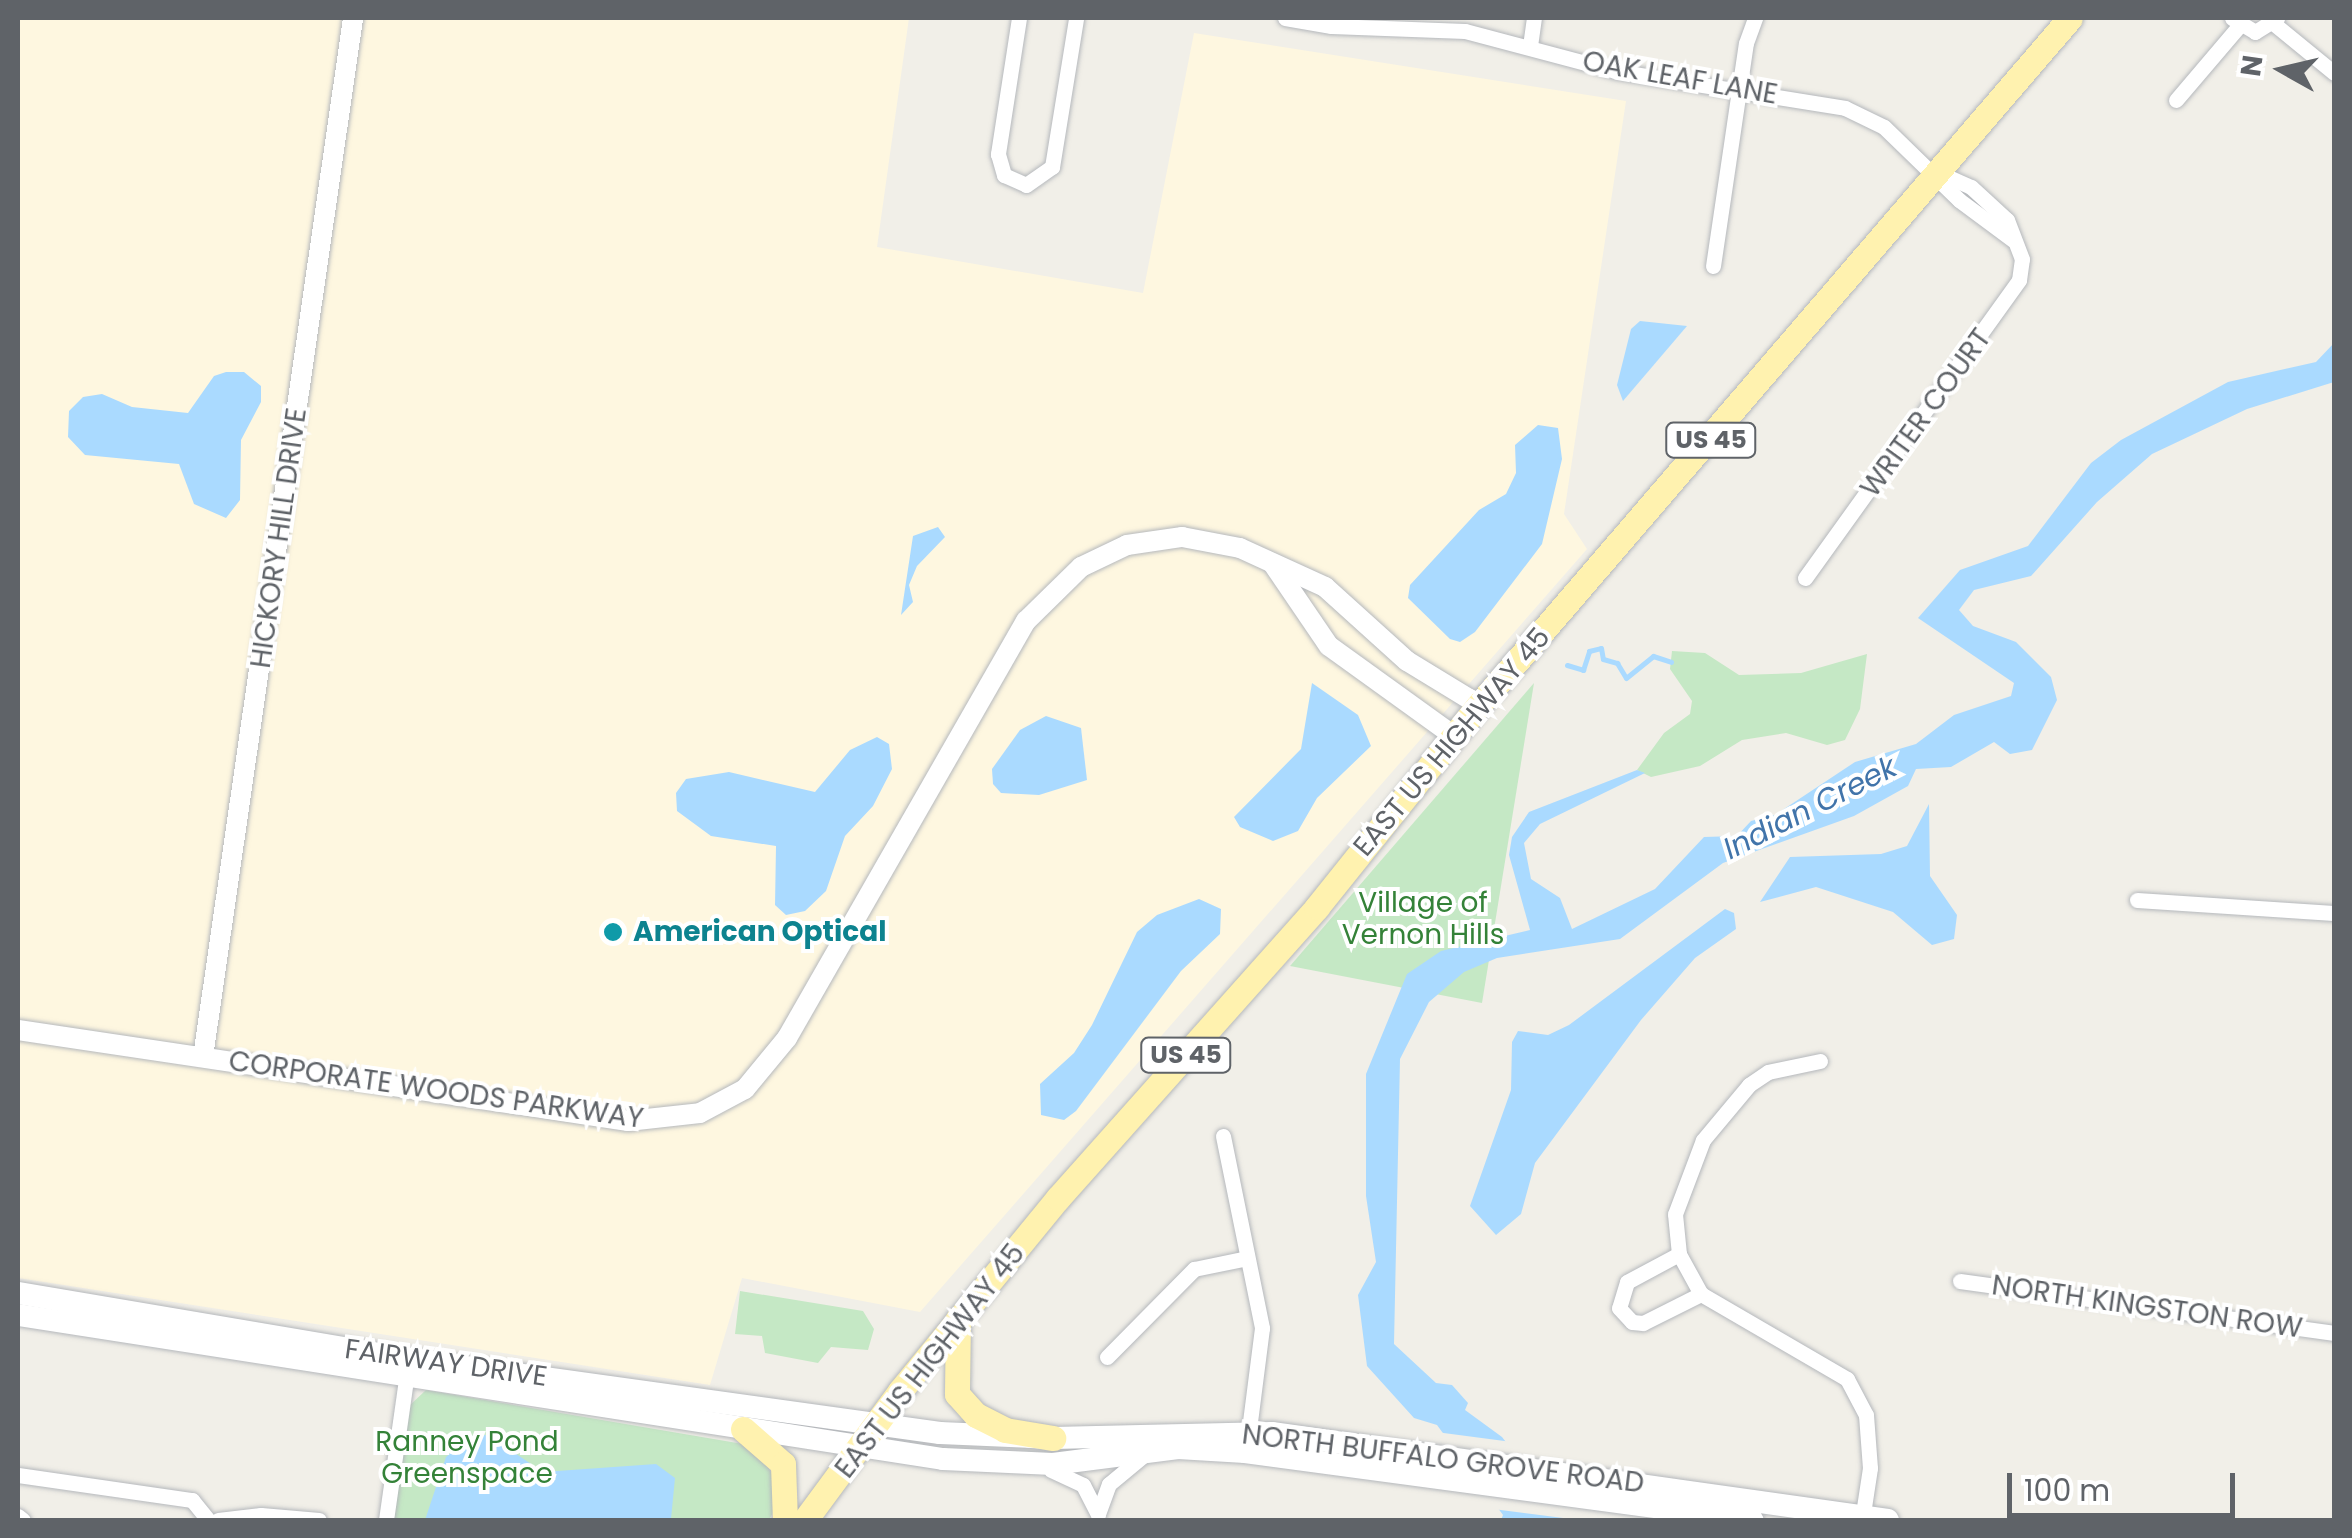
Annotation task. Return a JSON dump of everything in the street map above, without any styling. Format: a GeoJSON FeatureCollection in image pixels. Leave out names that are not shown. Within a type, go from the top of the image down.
{"type":"FeatureCollection","features":[{"type":"Feature","properties":{"kind":"main road","name":"EAST US HIGHWAY 45"},"geometry":{"type":"LineString","coordinates":[[805,1520],[958,1320],[1316,907],[1479,704],[2070,18]]}},
{"type":"Feature","properties":{"kind":"main road","name":"FAIRWAY DRIVE"},"geometry":{"type":"LineString","coordinates":[[18,1293],[407,1369],[859,1448]]}},
{"type":"Feature","properties":{"kind":"main road","name":"FAIRWAY DRIVE"},"geometry":{"type":"LineString","coordinates":[[18,1315],[407,1369],[876,1425]]}},
{"type":"Feature","properties":{"kind":"main road"},"geometry":{"type":"LineString","coordinates":[[958,1320],[957,1394],[976,1415],[1005,1430],[1053,1438]]}},
{"type":"Feature","properties":{"kind":"main road","name":"NORTH BUFFALO GROVE ROAD"},"geometry":{"type":"LineString","coordinates":[[876,1425],[1053,1438],[1247,1442],[1888,1520]]}},
{"type":"Feature","properties":{"kind":"main road"},"geometry":{"type":"LineString","coordinates":[[743,1429],[782,1464],[785,1520]]}},
{"type":"Feature","properties":{"kind":"main road","name":"NORTH BUFFALO GROVE ROAD"},"geometry":{"type":"LineString","coordinates":[[859,1448],[1052,1464],[1247,1442]]}},
{"type":"Feature","properties":{"kind":"main road","name":"NORTH BUFFALO GROVE ROAD"},"geometry":{"type":"LineString","coordinates":[[1544,1480],[1752,1520]]}},
{"type":"Feature","properties":{"kind":"street","name":"HICKORY HILL DRIVE"},"geometry":{"type":"LineString","coordinates":[[203,1057],[353,18]]}},
{"type":"Feature","properties":{"kind":"street"},"geometry":{"type":"LineString","coordinates":[[1019,18],[998,154],[1004,175],[1026,185],[1052,167],[1076,18]]}},
{"type":"Feature","properties":{"kind":"street","name":"OAK LEAF LANE"},"geometry":{"type":"LineString","coordinates":[[1285,18],[1465,30],[1614,71],[1845,108],[1884,127],[1937,172]]}},
{"type":"Feature","properties":{"kind":"street"},"geometry":{"type":"LineString","coordinates":[[1530,46],[1534,18]]}},
{"type":"Feature","properties":{"kind":"street"},"geometry":{"type":"LineString","coordinates":[[1713,266],[1739,89],[1755,18]]}},
{"type":"Feature","properties":{"kind":"street"},"geometry":{"type":"LineString","coordinates":[[2176,100],[2236,22],[2255,32],[2275,20],[2334,72]]}},
{"type":"Feature","properties":{"kind":"street","name":"WRITER COURT"},"geometry":{"type":"LineString","coordinates":[[1805,578],[2006,304],[2022,258],[2013,240],[1959,200],[1937,172]]}},
{"type":"Feature","properties":{"kind":"street","name":"CORPORATE WOODS PARKWAY"},"geometry":{"type":"LineString","coordinates":[[18,1030],[628,1121],[676,1120],[720,1105],[759,1075],[787,1038],[1044,598],[1109,552],[1160,539],[1206,540],[1272,562],[1326,587],[1406,660],[1479,704]]}},
{"type":"Feature","properties":{"kind":"street"},"geometry":{"type":"LineString","coordinates":[[1272,562],[1329,646],[1454,736]]}},
{"type":"Feature","properties":{"kind":"street"},"geometry":{"type":"LineString","coordinates":[[2137,900],[2334,914]]}},
{"type":"Feature","properties":{"kind":"street"},"geometry":{"type":"LineString","coordinates":[[1820,1061],[1768,1072],[1703,1140],[1675,1214],[1679,1254],[1701,1294],[1847,1379],[1866,1415],[1870,1468],[1862,1519]]}},
{"type":"Feature","properties":{"kind":"street"},"geometry":{"type":"LineString","coordinates":[[1223,1136],[1263,1347],[1247,1442]]}},
{"type":"Feature","properties":{"kind":"street"},"geometry":{"type":"LineString","coordinates":[[1679,1254],[1627,1282],[1619,1308],[1642,1322],[1701,1294]]}},
{"type":"Feature","properties":{"kind":"street"},"geometry":{"type":"LineString","coordinates":[[1107,1356],[1194,1269],[1246,1258]]}},
{"type":"Feature","properties":{"kind":"street","name":"NORTH KINGSTON ROW"},"geometry":{"type":"LineString","coordinates":[[1960,1281],[2334,1332]]}},
{"type":"Feature","properties":{"kind":"street"},"geometry":{"type":"LineString","coordinates":[[386,1520],[407,1369]]}},
{"type":"Feature","properties":{"kind":"street"},"geometry":{"type":"LineString","coordinates":[[1097,1517],[1109,1484],[1152,1450]]}},
{"type":"Feature","properties":{"kind":"street"},"geometry":{"type":"LineString","coordinates":[[970,1460],[993,1470],[1069,1474],[1083,1485],[1097,1517]]}},
{"type":"Feature","properties":{"kind":"street"},"geometry":{"type":"LineString","coordinates":[[18,1475],[192,1500],[208,1520]]}},
{"type":"Feature","properties":{"kind":"street"},"geometry":{"type":"LineString","coordinates":[[218,1520],[260,1514],[319,1520]]}},
{"type":"Feature","properties":{"kind":"shaded area"},"geometry":{"type":"Polygon","coordinates":[[[18,18],[909,18],[877,247],[1143,293],[1194,33],[1626,101],[1564,514],[1587,549],[920,1312],[742,1278],[710,1385],[18,1278],[18,18]]]}},
{"type":"Feature","properties":{"kind":"green space"},"geometry":{"type":"Polygon","coordinates":[[[1672,651],[1705,653],[1739,675],[1801,673],[1867,654],[1860,709],[1845,740],[1827,745],[1786,733],[1742,740],[1700,766],[1651,777],[1637,770],[1664,733],[1690,714],[1692,701],[1670,669],[1672,651]]]}},
{"type":"Feature","properties":{"kind":"green space","name":"Village of Vernon Hills"},"geometry":{"type":"Polygon","coordinates":[[[1534,683],[1482,1003],[1290,966],[1534,683]]]}},
{"type":"Feature","properties":{"kind":"green space"},"geometry":{"type":"Polygon","coordinates":[[[740,1291],[863,1311],[874,1329],[868,1350],[831,1347],[818,1363],[765,1353],[762,1336],[735,1334],[740,1291]]]}},
{"type":"Feature","properties":{"kind":"green space","name":"Ranney Pond Greenspace"},"geometry":{"type":"Polygon","coordinates":[[[426,1390],[743,1444],[767,1464],[776,1484],[775,1509],[769,1520],[391,1520],[409,1406],[426,1390]]]}},
{"type":"Feature","properties":{"kind":"water"},"geometry":{"type":"Polygon","coordinates":[[[1640,321],[1687,326],[1623,401],[1617,385],[1631,329],[1640,321]]]}},
{"type":"Feature","properties":{"kind":"water","name":"Indian Creek"},"geometry":{"type":"Polygon","coordinates":[[[2334,343],[2334,382],[2247,409],[2152,454],[2097,502],[2031,576],[1974,590],[1959,610],[1973,626],[2016,642],[2051,677],[2057,700],[2032,750],[2010,754],[1994,742],[1951,767],[1916,769],[1908,786],[1854,816],[1723,863],[1620,939],[1497,958],[1464,972],[1429,1002],[1400,1059],[1394,1344],[1436,1383],[1452,1385],[1468,1403],[1465,1410],[1502,1437],[1566,1520],[1501,1520],[1503,1515],[1437,1425],[1414,1418],[1367,1366],[1358,1295],[1376,1262],[1366,1196],[1366,1074],[1407,974],[1441,951],[1530,930],[1509,855],[1512,837],[1529,812],[1637,770],[1645,773],[1540,824],[1524,843],[1531,879],[1560,898],[1572,929],[1655,889],[1704,837],[1737,836],[1751,821],[1775,815],[1855,762],[1916,744],[1954,715],[2011,696],[2014,683],[1918,618],[1960,570],[2028,546],[2091,463],[2121,440],[2228,382],[2316,362],[2334,343]]]}},
{"type":"Feature","properties":{"kind":"water"},"geometry":{"type":"Polygon","coordinates":[[[244,372],[261,386],[261,402],[241,440],[240,500],[226,518],[194,504],[179,464],[85,455],[68,437],[69,411],[83,397],[102,394],[132,407],[188,413],[214,376],[244,372]]]}},
{"type":"Feature","properties":{"kind":"water"},"geometry":{"type":"Polygon","coordinates":[[[1538,425],[1558,428],[1562,459],[1542,544],[1475,632],[1460,642],[1450,639],[1408,598],[1410,585],[1479,510],[1506,494],[1516,473],[1515,445],[1538,425]]]}},
{"type":"Feature","properties":{"kind":"water"},"geometry":{"type":"Polygon","coordinates":[[[938,527],[945,537],[917,566],[909,585],[913,602],[901,615],[913,536],[938,527]]]}},
{"type":"Feature","properties":{"kind":"water"},"geometry":{"type":"Polygon","coordinates":[[[1312,683],[1358,715],[1371,746],[1317,798],[1298,831],[1273,841],[1240,827],[1234,817],[1301,749],[1312,683]]]}},
{"type":"Feature","properties":{"kind":"water"},"geometry":{"type":"Polygon","coordinates":[[[1046,716],[1081,728],[1087,780],[1039,795],[1001,793],[993,784],[992,769],[1020,730],[1046,716]]]}},
{"type":"Feature","properties":{"kind":"water"},"geometry":{"type":"Polygon","coordinates":[[[877,737],[889,744],[892,769],[873,806],[845,836],[826,891],[805,911],[786,915],[775,905],[776,846],[711,836],[677,811],[676,793],[686,779],[729,772],[815,792],[850,750],[877,737]]]}},
{"type":"Feature","properties":{"kind":"water"},"geometry":{"type":"Polygon","coordinates":[[[1929,804],[1930,876],[1957,915],[1954,939],[1932,945],[1893,912],[1816,887],[1760,902],[1790,857],[1881,854],[1907,846],[1929,804]]]}},
{"type":"Feature","properties":{"kind":"water"},"geometry":{"type":"Polygon","coordinates":[[[1199,899],[1221,909],[1220,934],[1181,971],[1076,1111],[1064,1120],[1041,1115],[1040,1084],[1074,1053],[1092,1025],[1137,932],[1157,915],[1199,899]]]}},
{"type":"Feature","properties":{"kind":"water"},"geometry":{"type":"Polygon","coordinates":[[[1725,909],[1734,913],[1736,929],[1695,958],[1641,1020],[1535,1163],[1521,1214],[1496,1235],[1470,1206],[1511,1090],[1512,1042],[1518,1031],[1548,1035],[1569,1025],[1725,909]]]}},
{"type":"Feature","properties":{"kind":"water"},"geometry":{"type":"Polygon","coordinates":[[[488,1435],[543,1472],[656,1464],[675,1478],[671,1519],[425,1520],[446,1457],[471,1436],[488,1435]]]}},
{"type":"Feature","properties":{"kind":"pier"},"geometry":{"type":"Polygon","coordinates":[[[1436,1432],[1512,1442],[1571,1519],[1493,1509],[1436,1432]]]}},
{"type":"Feature","properties":{"kind":"waterway"},"geometry":{"type":"LineString","coordinates":[[1567,665],[1583,670],[1589,651],[1601,648],[1603,659],[1617,663],[1626,678],[1653,656],[1671,662]]}},
{"type":"Feature","properties":{"kind":"place","name":"American Optical"},"geometry":{"type":"Point","coordinates":[613,932]}}]}
